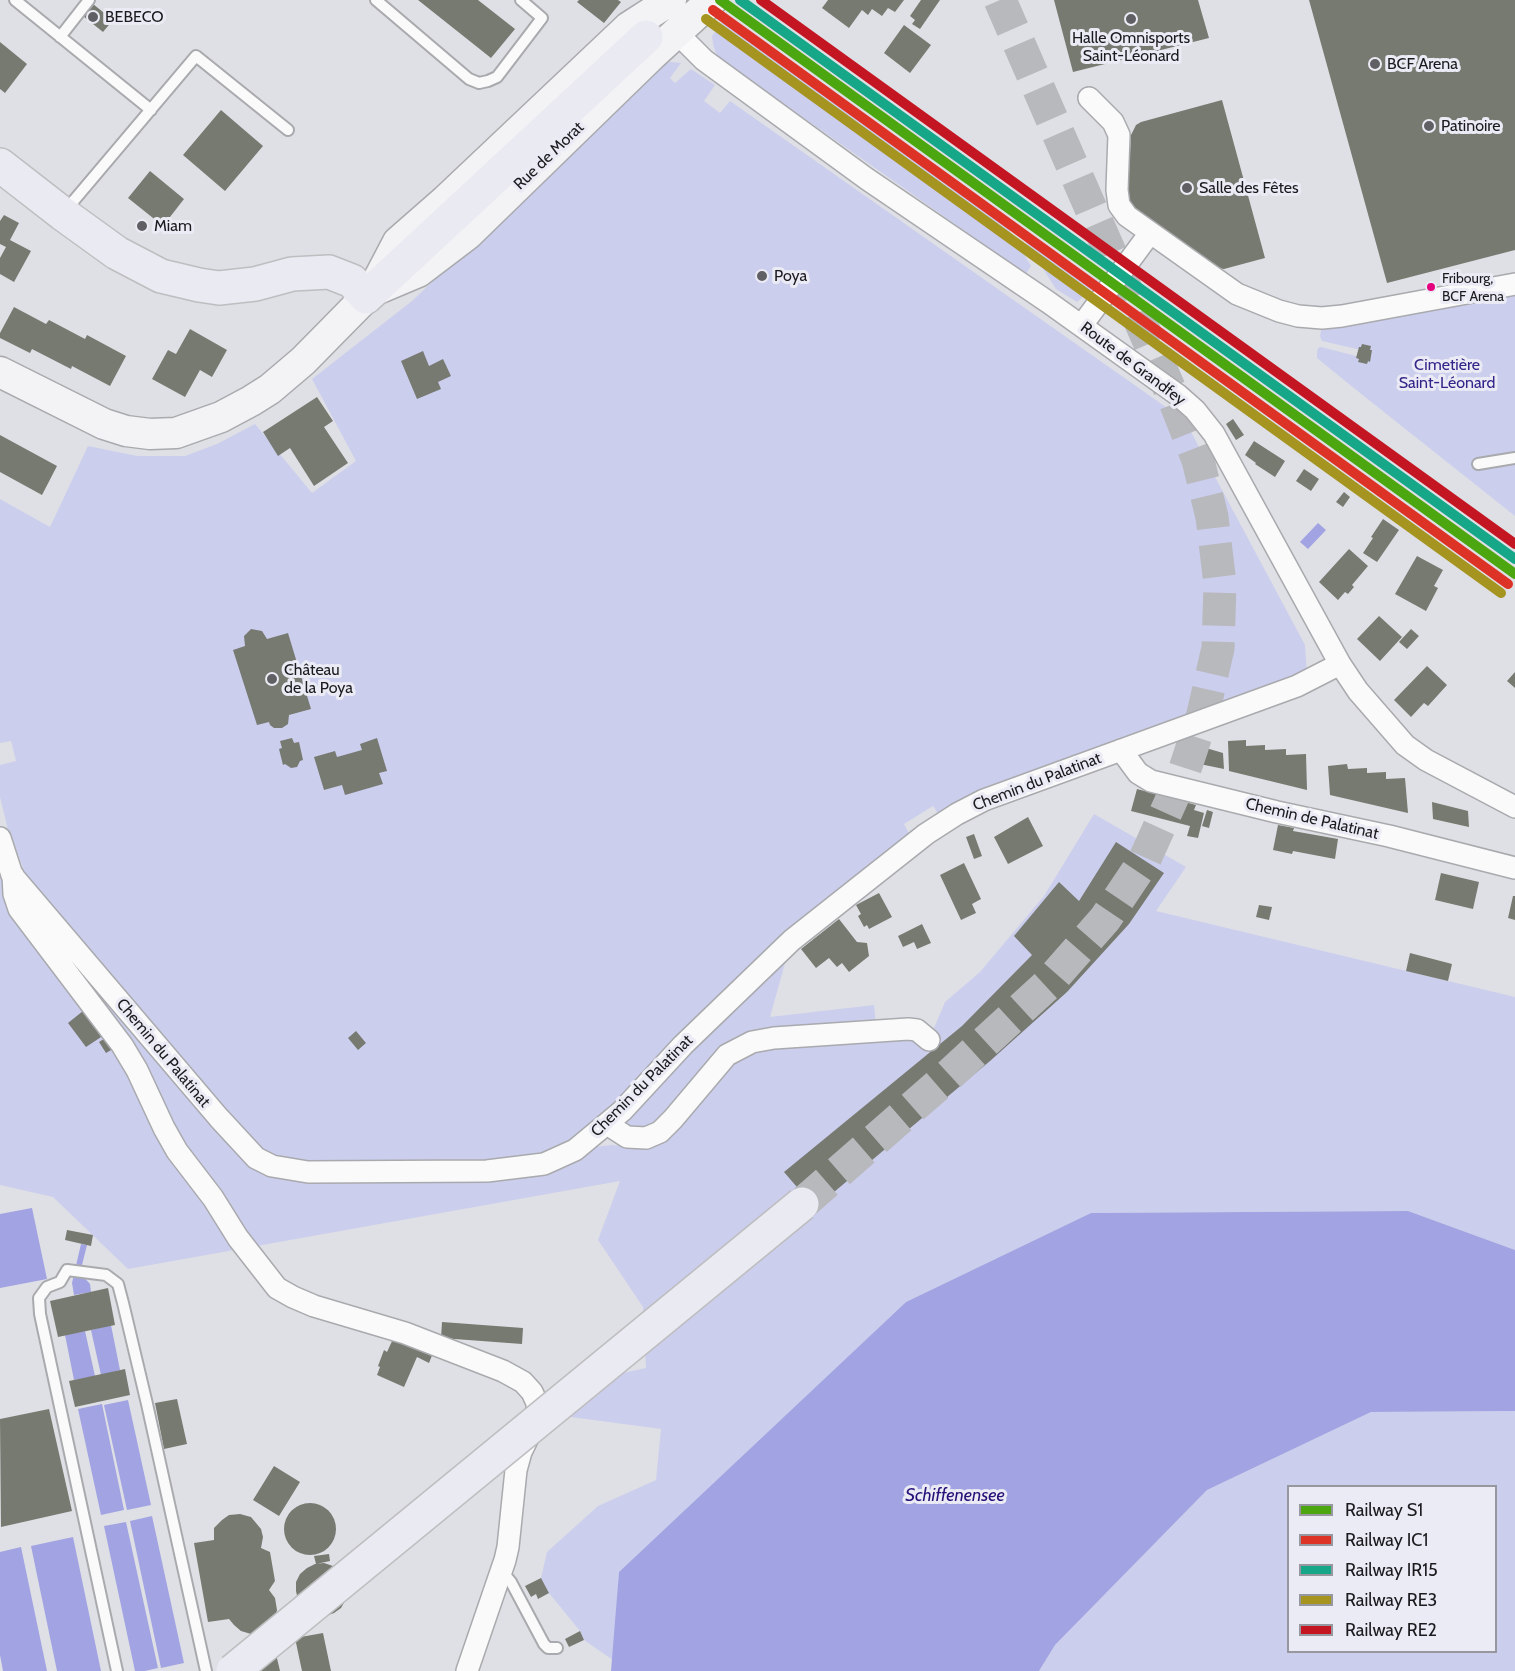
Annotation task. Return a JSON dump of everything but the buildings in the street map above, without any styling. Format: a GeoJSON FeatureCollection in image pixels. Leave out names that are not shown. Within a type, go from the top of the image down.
{"type":"FeatureCollection","features":[{"type":"Feature","properties":{"kind":"main road"},"geometry":{"type":"LineString","coordinates":[[369,294],[398,242],[446,200],[629,27],[671,0]]}},
{"type":"Feature","properties":{"kind":"main road"},"geometry":{"type":"LineString","coordinates":[[0,372],[104,424],[126,432],[176,433],[213,420],[251,401],[270,389],[303,362],[369,294],[661,35],[712,0]]}},
{"type":"Feature","properties":{"kind":"main road"},"geometry":{"type":"LineString","coordinates":[[0,165],[117,253],[161,276],[219,288],[255,284],[292,274],[329,272],[352,281],[369,294]]}},
{"type":"Feature","properties":{"kind":"main road"},"geometry":{"type":"LineString","coordinates":[[233,1671],[802,1204]]}},
{"type":"Feature","properties":{"kind":"street","name":"Route de Grandfey"},"geometry":{"type":"LineString","coordinates":[[661,35],[704,60],[867,179],[1082,325],[1178,395],[1214,434],[1340,664],[1359,691],[1405,745],[1426,760],[1515,807]]}},
{"type":"Feature","properties":{"kind":"street"},"geometry":{"type":"LineString","coordinates":[[1089,98],[1113,122],[1119,135],[1117,190],[1119,205],[1127,216],[1237,294],[1279,311],[1298,316],[1322,318],[1515,284]]}},
{"type":"Feature","properties":{"kind":"street"},"geometry":{"type":"LineString","coordinates":[[1082,325],[1150,233]]}},
{"type":"Feature","properties":{"kind":"street","name":"Chemin du Palatinat"},"geometry":{"type":"LineString","coordinates":[[0,838],[12,875],[219,1118],[256,1158],[272,1166],[308,1172],[487,1172],[544,1164],[575,1150],[622,1111],[683,1046],[792,940],[926,834],[957,814],[984,800],[1297,686],[1340,664]]}},
{"type":"Feature","properties":{"kind":"street","name":"Chemin de Palatinat"},"geometry":{"type":"LineString","coordinates":[[1121,750],[1138,772],[1151,781],[1277,812],[1389,836],[1515,868]]}},
{"type":"Feature","properties":{"kind":"street"},"geometry":{"type":"LineString","coordinates":[[12,875],[14,894],[19,909],[122,1045],[137,1070],[177,1151],[213,1198],[238,1238],[277,1288],[314,1306],[405,1333],[503,1371],[523,1382],[532,1392],[537,1403],[537,1413],[516,1470],[508,1547],[467,1671]]}},
{"type":"Feature","properties":{"kind":"street"},"geometry":{"type":"LineString","coordinates":[[607,1124],[627,1137],[646,1138],[660,1132],[726,1055],[752,1042],[774,1038],[908,1029],[917,1030],[929,1040]]}},
{"type":"Feature","properties":{"kind":"lane"},"geometry":{"type":"LineString","coordinates":[[15,0],[151,110]]}},
{"type":"Feature","properties":{"kind":"lane"},"geometry":{"type":"LineString","coordinates":[[60,37],[89,0]]}},
{"type":"Feature","properties":{"kind":"lane"},"geometry":{"type":"LineString","coordinates":[[376,0],[469,79],[479,83],[497,76],[542,18],[521,0]]}},
{"type":"Feature","properties":{"kind":"lane"},"geometry":{"type":"LineString","coordinates":[[63,214],[196,56],[288,130]]}},
{"type":"Feature","properties":{"kind":"lane"},"geometry":{"type":"LineString","coordinates":[[1478,464],[1515,458]]}},
{"type":"Feature","properties":{"kind":"lane"},"geometry":{"type":"LineString","coordinates":[[117,1671],[40,1314],[39,1298],[47,1287],[60,1282],[68,1270],[106,1275],[118,1284],[142,1381],[206,1671]]}},
{"type":"Feature","properties":{"kind":"lane"},"geometry":{"type":"LineString","coordinates":[[500,1574],[506,1576],[511,1582],[544,1644],[548,1648],[557,1648]]}},
{"type":"Feature","properties":{"kind":"green space"},"geometry":{"type":"Polygon","coordinates":[[[725,18],[1002,218],[1031,266],[1026,274],[717,57],[712,36],[725,18]]]}},
{"type":"Feature","properties":{"kind":"green space"},"geometry":{"type":"Polygon","coordinates":[[[664,63],[681,63],[670,78],[675,83],[691,69],[715,85],[704,101],[720,113],[730,101],[1173,412],[1191,432],[1305,645],[1307,675],[941,818],[933,806],[904,824],[912,839],[782,940],[594,1147],[612,1145],[631,1147],[728,1065],[751,1052],[776,1046],[855,1039],[929,1040],[945,1002],[980,972],[1044,896],[1094,814],[1186,867],[1156,911],[1515,997],[1515,1250],[1408,1211],[1091,1213],[906,1302],[619,1572],[613,1660],[584,1640],[580,1631],[549,1593],[541,1578],[547,1552],[598,1506],[656,1480],[661,1429],[571,1417],[554,1388],[646,1368],[643,1307],[598,1240],[620,1181],[128,1269],[53,1197],[0,1185],[0,876],[24,870],[8,830],[0,797],[0,765],[16,761],[11,741],[0,743],[0,499],[50,527],[88,446],[137,456],[185,456],[217,444],[255,424],[312,493],[356,461],[312,379],[412,301],[655,70],[664,63]]]}},
{"type":"Feature","properties":{"kind":"green space"},"geometry":{"type":"Polygon","coordinates":[[[1018,230],[1083,277],[1086,273],[1098,281],[1077,302],[1056,289],[1018,230]]]}},
{"type":"Feature","properties":{"kind":"green space","name":"Cimetière Saint-Léonard"},"geometry":{"type":"Polygon","coordinates":[[[1515,293],[1515,516],[1317,358],[1317,353],[1318,348],[1321,347],[1360,357],[1361,350],[1322,341],[1321,330],[1325,327],[1515,293]]]}},
{"type":"Feature","properties":{"kind":"green space"},"geometry":{"type":"Polygon","coordinates":[[[787,956],[770,1017],[874,1005],[876,1026],[751,1038],[656,1126],[637,1130],[626,1125],[625,1116],[787,956]]]}},
{"type":"Feature","properties":{"kind":"green space"},"geometry":{"type":"Polygon","coordinates":[[[1515,1411],[1515,1671],[1039,1671],[1055,1645],[1207,1490],[1371,1412],[1515,1411]]]}},
{"type":"Feature","properties":{"kind":"water"},"geometry":{"type":"Polygon","coordinates":[[[1318,523],[1326,530],[1308,549],[1300,542],[1318,523]]]}},
{"type":"Feature","properties":{"kind":"water"},"geometry":{"type":"Polygon","coordinates":[[[32,1208],[47,1279],[0,1288],[0,1214],[32,1208]]]}},
{"type":"Feature","properties":{"kind":"water","name":"Schiffenensee"},"geometry":{"type":"Polygon","coordinates":[[[1408,1211],[1515,1250],[1515,1411],[1371,1412],[1207,1490],[1055,1645],[1039,1671],[611,1671],[619,1572],[906,1302],[1091,1213],[1408,1211]]]}},
{"type":"Feature","properties":{"kind":"water"},"geometry":{"type":"Polygon","coordinates":[[[81,1244],[87,1245],[81,1274],[90,1284],[91,1292],[74,1295],[72,1283],[81,1244]]]}},
{"type":"Feature","properties":{"kind":"water"},"geometry":{"type":"Polygon","coordinates":[[[111,1325],[120,1370],[101,1375],[91,1330],[111,1325]]]}},
{"type":"Feature","properties":{"kind":"water"},"geometry":{"type":"Polygon","coordinates":[[[85,1331],[95,1376],[74,1380],[65,1335],[85,1331]]]}},
{"type":"Feature","properties":{"kind":"water"},"geometry":{"type":"Polygon","coordinates":[[[128,1400],[151,1505],[127,1510],[104,1405],[128,1400]]]}},
{"type":"Feature","properties":{"kind":"water"},"geometry":{"type":"Polygon","coordinates":[[[102,1404],[124,1510],[101,1515],[78,1409],[102,1404]]]}},
{"type":"Feature","properties":{"kind":"water"},"geometry":{"type":"Polygon","coordinates":[[[152,1516],[184,1663],[161,1668],[130,1521],[152,1516]]]}},
{"type":"Feature","properties":{"kind":"water"},"geometry":{"type":"Polygon","coordinates":[[[126,1522],[158,1668],[145,1671],[135,1671],[104,1526],[126,1522]]]}},
{"type":"Feature","properties":{"kind":"water"},"geometry":{"type":"Polygon","coordinates":[[[73,1537],[101,1671],[57,1671],[31,1546],[73,1537]]]}},
{"type":"Feature","properties":{"kind":"water"},"geometry":{"type":"Polygon","coordinates":[[[21,1547],[47,1671],[3,1671],[0,1655],[0,1552],[21,1547]]]}},
{"type":"Feature","properties":{"kind":"tunnel"},"geometry":{"type":"LineString","coordinates":[[802,1204],[946,1078],[1047,985],[1105,919],[1144,861],[1184,772],[1203,714],[1218,648],[1220,584],[1212,517],[1198,460],[1174,399],[1000,0]]}},
{"type":"Feature","properties":{"kind":"rail line","name":"S1"},"geometry":{"type":"LineString","coordinates":[[720,0],[1515,574]]}},
{"type":"Feature","properties":{"kind":"rail line","name":"IR15"},"geometry":{"type":"LineString","coordinates":[[740,0],[1515,559]]}},
{"type":"Feature","properties":{"kind":"rail line","name":"RE2"},"geometry":{"type":"LineString","coordinates":[[761,0],[1515,544]]}},
{"type":"Feature","properties":{"kind":"rail line","name":"IC1"},"geometry":{"type":"LineString","coordinates":[[713,10],[1508,584]]}},
{"type":"Feature","properties":{"kind":"rail line","name":"RE3"},"geometry":{"type":"LineString","coordinates":[[706,19],[1501,593]]}},
{"type":"Feature","properties":{"kind":"place","name":"BEBECO"},"geometry":{"type":"Point","coordinates":[93,17]}},
{"type":"Feature","properties":{"kind":"place","name":"Halle Omnisports Saint-Léonard"},"geometry":{"type":"Point","coordinates":[1131,19]}},
{"type":"Feature","properties":{"kind":"place","name":"BCF Arena"},"geometry":{"type":"Point","coordinates":[1375,64]}},
{"type":"Feature","properties":{"kind":"place","name":"Patinoire"},"geometry":{"type":"Point","coordinates":[1429,126]}},
{"type":"Feature","properties":{"kind":"place","name":"Salle des Fêtes"},"geometry":{"type":"Point","coordinates":[1187,188]}},
{"type":"Feature","properties":{"kind":"place","name":"Miam"},"geometry":{"type":"Point","coordinates":[142,226]}},
{"type":"Feature","properties":{"kind":"place","name":"Poya"},"geometry":{"type":"Point","coordinates":[762,276]}},
{"type":"Feature","properties":{"kind":"place","name":"Fribourg, BCF Arena"},"geometry":{"type":"Point","coordinates":[1431,287]}},
{"type":"Feature","properties":{"kind":"place","name":"Château de la Poya"},"geometry":{"type":"Point","coordinates":[272,679]}}]}
